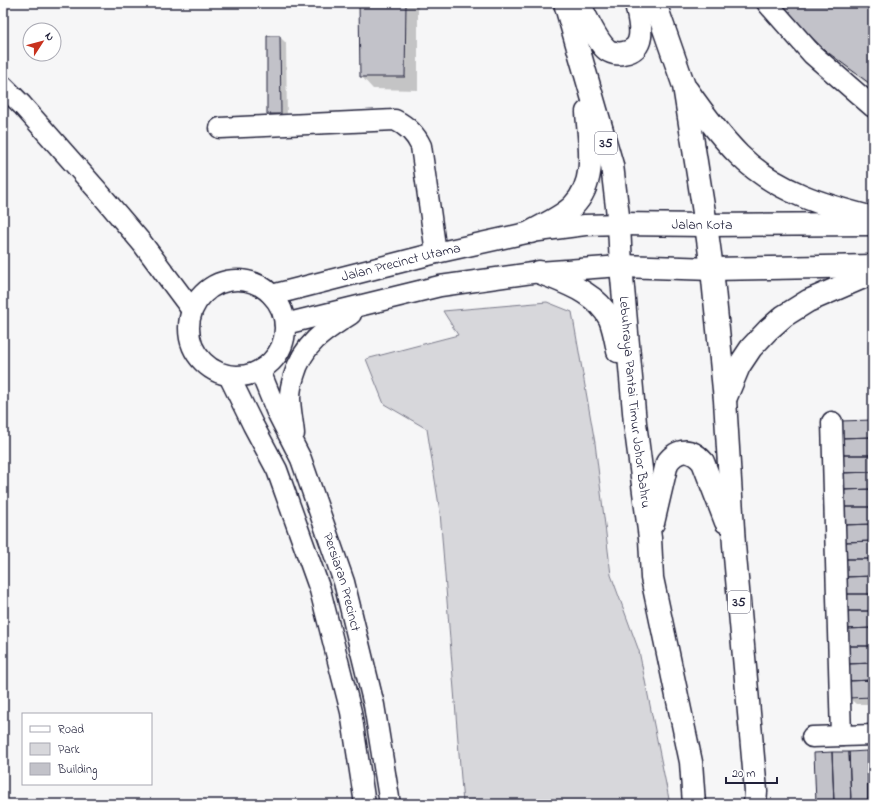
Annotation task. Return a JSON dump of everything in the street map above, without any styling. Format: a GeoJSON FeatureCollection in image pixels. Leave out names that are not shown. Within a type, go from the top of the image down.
{"type":"FeatureCollection","features":[{"type":"Feature","properties":{"kind":"main road","name":"Lebuhraya Pantai Timur Johor Bahru"},"geometry":{"type":"LineString","coordinates":[[565,3],[612,165],[619,224],[635,423],[650,538],[652,578],[691,762],[694,804]]}},
{"type":"Feature","properties":{"kind":"main road"},"geometry":{"type":"LineString","coordinates":[[579,3],[602,45],[606,49],[618,54],[631,51],[640,40],[641,32],[636,3]]}},
{"type":"Feature","properties":{"kind":"main road","name":"35"},"geometry":{"type":"LineString","coordinates":[[655,3],[684,86],[712,269],[725,400],[734,545],[756,791],[755,804]]}},
{"type":"Feature","properties":{"kind":"main road"},"geometry":{"type":"LineString","coordinates":[[531,232],[564,213],[573,206],[585,190],[588,181],[590,155],[583,65]]}},
{"type":"Feature","properties":{"kind":"main road"},"geometry":{"type":"LineString","coordinates":[[684,86],[715,128],[739,156],[761,174],[786,189],[814,201],[873,218]]}},
{"type":"Feature","properties":{"kind":"main road","name":"Jalan Kota"},"geometry":{"type":"LineString","coordinates":[[619,224],[873,224]]}},
{"type":"Feature","properties":{"kind":"main road"},"geometry":{"type":"LineString","coordinates":[[622,266],[712,269],[873,266]]}},
{"type":"Feature","properties":{"kind":"main road"},"geometry":{"type":"LineString","coordinates":[[539,272],[588,294],[597,302],[610,319],[614,330],[635,423]]}},
{"type":"Feature","properties":{"kind":"main road"},"geometry":{"type":"LineString","coordinates":[[725,400],[738,366],[768,330],[784,316],[808,301],[873,273]]}},
{"type":"Feature","properties":{"kind":"main road"},"geometry":{"type":"LineString","coordinates":[[650,538],[667,463],[671,458],[679,453],[691,452],[698,456],[703,462],[734,545]]}},
{"type":"Feature","properties":{"kind":"street"},"geometry":{"type":"LineString","coordinates":[[768,3],[812,54],[873,107]]}},
{"type":"Feature","properties":{"kind":"street"},"geometry":{"type":"LineString","coordinates":[[3,86],[22,105],[142,243],[192,310]]}},
{"type":"Feature","properties":{"kind":"street"},"geometry":{"type":"LineString","coordinates":[[220,128],[395,120],[404,124],[415,135],[420,146],[436,253]]}},
{"type":"Feature","properties":{"kind":"street","name":"Jalan Kota"},"geometry":{"type":"LineString","coordinates":[[531,232],[585,225],[619,224]]}},
{"type":"Feature","properties":{"kind":"street","name":"Jalan Precinct Utama"},"geometry":{"type":"LineString","coordinates":[[272,295],[436,253],[531,232]]}},
{"type":"Feature","properties":{"kind":"street"},"geometry":{"type":"LineString","coordinates":[[285,324],[440,286],[539,272],[622,266]]}},
{"type":"Feature","properties":{"kind":"street"},"geometry":{"type":"LineString","coordinates":[[240,280],[252,282],[272,295],[283,314],[285,324],[282,346],[277,356],[260,370],[240,376],[229,376],[218,372],[207,366],[198,357],[192,346],[189,334],[189,322],[192,310],[206,291],[217,284],[240,280]]}},
{"type":"Feature","properties":{"kind":"street"},"geometry":{"type":"LineString","coordinates":[[295,448],[290,397],[296,367],[302,354],[318,336],[327,329],[368,304]]}},
{"type":"Feature","properties":{"kind":"street","name":"Persiaran Precinct"},"geometry":{"type":"LineString","coordinates":[[260,370],[276,410],[301,459],[344,582],[374,705],[390,804]]}},
{"type":"Feature","properties":{"kind":"street","name":"Persiaran Precinct"},"geometry":{"type":"LineString","coordinates":[[229,376],[277,470],[320,590],[351,712],[365,804]]}},
{"type":"Feature","properties":{"kind":"street"},"geometry":{"type":"LineString","coordinates":[[832,422],[841,736]]}},
{"type":"Feature","properties":{"kind":"street"},"geometry":{"type":"LineString","coordinates":[[812,737],[873,735]]}},
{"type":"Feature","properties":{"kind":"green space"},"geometry":{"type":"Polygon","coordinates":[[[547,302],[572,312],[595,443],[611,575],[639,651],[670,804],[463,804],[440,512],[427,429],[384,404],[366,359],[458,335],[443,311],[547,302]]]}},
{"type":"Feature","properties":{"kind":"building"},"geometry":{"type":"Polygon","coordinates":[[[359,3],[406,3],[405,77],[360,77],[359,3]]]}},
{"type":"Feature","properties":{"kind":"building"},"geometry":{"type":"Polygon","coordinates":[[[779,3],[873,3],[873,86],[826,51],[785,12],[779,3]]]}},
{"type":"Feature","properties":{"kind":"building"},"geometry":{"type":"Polygon","coordinates":[[[267,36],[280,36],[281,114],[267,114],[267,36]]]}},
{"type":"Feature","properties":{"kind":"building"},"geometry":{"type":"Polygon","coordinates":[[[873,420],[873,437],[840,438],[840,421],[873,420]]]}},
{"type":"Feature","properties":{"kind":"building"},"geometry":{"type":"Polygon","coordinates":[[[873,437],[873,455],[841,455],[840,438],[873,437]]]}},
{"type":"Feature","properties":{"kind":"building"},"geometry":{"type":"Polygon","coordinates":[[[841,455],[873,455],[873,472],[841,473],[841,455]]]}},
{"type":"Feature","properties":{"kind":"building"},"geometry":{"type":"Polygon","coordinates":[[[873,472],[873,489],[842,490],[841,473],[873,472]]]}},
{"type":"Feature","properties":{"kind":"building"},"geometry":{"type":"Polygon","coordinates":[[[873,489],[873,507],[843,507],[842,490],[873,489]]]}},
{"type":"Feature","properties":{"kind":"building"},"geometry":{"type":"Polygon","coordinates":[[[843,507],[873,507],[873,524],[843,525],[843,507]]]}},
{"type":"Feature","properties":{"kind":"building"},"geometry":{"type":"Polygon","coordinates":[[[873,524],[873,541],[844,542],[843,525],[873,524]]]}},
{"type":"Feature","properties":{"kind":"building"},"geometry":{"type":"Polygon","coordinates":[[[873,541],[873,559],[844,559],[844,542],[873,541]]]}},
{"type":"Feature","properties":{"kind":"building"},"geometry":{"type":"Polygon","coordinates":[[[844,559],[873,559],[873,576],[845,577],[844,559]]]}},
{"type":"Feature","properties":{"kind":"building"},"geometry":{"type":"Polygon","coordinates":[[[873,576],[873,594],[845,594],[845,577],[873,576]]]}},
{"type":"Feature","properties":{"kind":"building"},"geometry":{"type":"Polygon","coordinates":[[[845,594],[873,594],[873,611],[846,611],[845,594]]]}},
{"type":"Feature","properties":{"kind":"building"},"geometry":{"type":"Polygon","coordinates":[[[846,611],[873,611],[873,628],[846,629],[846,611]]]}},
{"type":"Feature","properties":{"kind":"building"},"geometry":{"type":"Polygon","coordinates":[[[873,628],[873,646],[847,646],[846,629],[873,628]]]}},
{"type":"Feature","properties":{"kind":"building"},"geometry":{"type":"Polygon","coordinates":[[[847,646],[873,646],[873,663],[847,664],[847,646]]]}},
{"type":"Feature","properties":{"kind":"building"},"geometry":{"type":"Polygon","coordinates":[[[873,663],[873,680],[848,681],[847,664],[873,663]]]}},
{"type":"Feature","properties":{"kind":"building"},"geometry":{"type":"Polygon","coordinates":[[[873,680],[873,697],[848,698],[848,681],[873,680]]]}},
{"type":"Feature","properties":{"kind":"building"},"geometry":{"type":"Polygon","coordinates":[[[867,751],[873,751],[873,802],[868,802],[867,751]]]}},
{"type":"Feature","properties":{"kind":"building"},"geometry":{"type":"Polygon","coordinates":[[[867,751],[868,802],[851,802],[849,752],[867,751]]]}},
{"type":"Feature","properties":{"kind":"building"},"geometry":{"type":"Polygon","coordinates":[[[832,752],[834,803],[816,803],[814,753],[832,752]]]}},
{"type":"Feature","properties":{"kind":"building"},"geometry":{"type":"Polygon","coordinates":[[[832,752],[849,752],[851,802],[834,803],[832,752]]]}}]}
